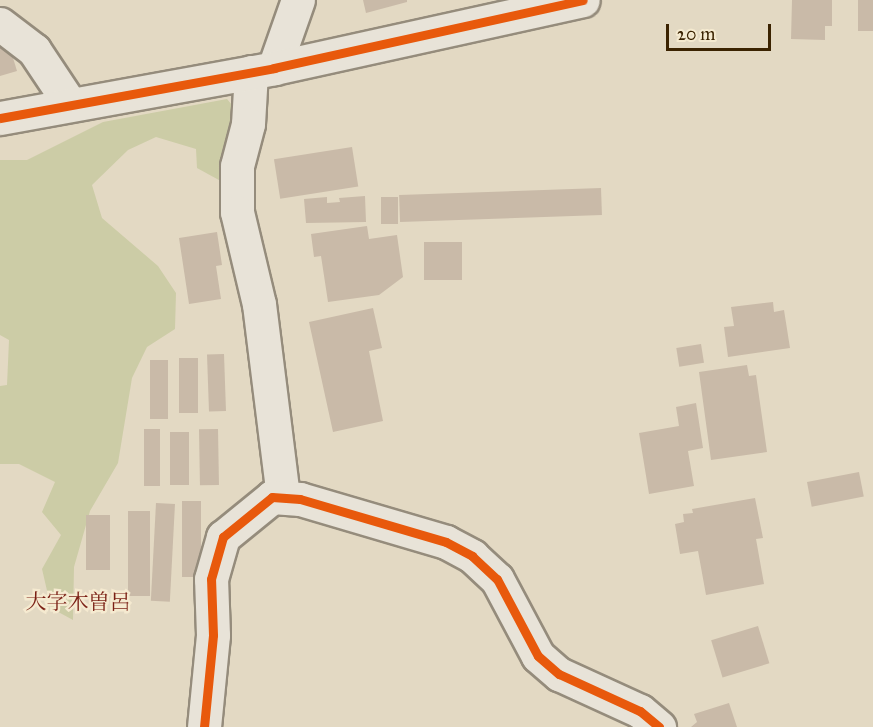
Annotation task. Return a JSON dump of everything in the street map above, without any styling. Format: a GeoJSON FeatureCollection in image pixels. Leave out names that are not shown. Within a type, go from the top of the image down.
{"type":"FeatureCollection","features":[{"type":"Feature","properties":{"kind":"street"},"geometry":{"type":"LineString","coordinates":[[283,497],[259,304],[237,212],[237,166],[262,70],[298,0]]}},
{"type":"Feature","properties":{"kind":"street"},"geometry":{"type":"LineString","coordinates":[[0,118],[262,70],[583,0]]}},
{"type":"Feature","properties":{"kind":"street"},"geometry":{"type":"LineString","coordinates":[[0,24],[34,50],[70,104]]}},
{"type":"Feature","properties":{"kind":"street"},"geometry":{"type":"LineString","coordinates":[[204,727],[213,634],[211,579],[223,537],[272,497],[300,499],[446,542],[472,556],[497,579],[538,656],[559,674],[640,711],[659,727]]}},
{"type":"Feature","properties":{"kind":"green space"},"geometry":{"type":"Polygon","coordinates":[[[227,99],[237,111],[228,185],[197,168],[196,149],[156,137],[128,150],[92,185],[102,218],[158,266],[176,293],[175,329],[147,347],[132,378],[118,463],[90,511],[74,567],[73,620],[51,608],[42,569],[61,535],[42,512],[55,482],[19,464],[0,464],[0,386],[7,385],[9,340],[0,335],[0,160],[27,160],[103,122],[227,99]]]}},
{"type":"Feature","properties":{"kind":"building"},"geometry":{"type":"Polygon","coordinates":[[[363,0],[407,0],[407,2],[366,13],[363,0]]]}},
{"type":"Feature","properties":{"kind":"building"},"geometry":{"type":"Polygon","coordinates":[[[792,0],[832,0],[832,26],[825,26],[825,40],[791,39],[792,0]]]}},
{"type":"Feature","properties":{"kind":"building"},"geometry":{"type":"Polygon","coordinates":[[[858,0],[873,0],[873,31],[858,31],[858,0]]]}},
{"type":"Feature","properties":{"kind":"building"},"geometry":{"type":"Polygon","coordinates":[[[6,35],[17,71],[0,76],[0,37],[6,35]]]}},
{"type":"Feature","properties":{"kind":"building"},"geometry":{"type":"Polygon","coordinates":[[[352,147],[358,187],[280,199],[274,159],[352,147]]]}},
{"type":"Feature","properties":{"kind":"building"},"geometry":{"type":"Polygon","coordinates":[[[601,188],[602,215],[400,222],[399,195],[601,188]]]}},
{"type":"Feature","properties":{"kind":"building"},"geometry":{"type":"Polygon","coordinates":[[[365,196],[366,222],[306,223],[304,199],[327,197],[327,203],[340,202],[339,198],[365,196]]]}},
{"type":"Feature","properties":{"kind":"building"},"geometry":{"type":"Polygon","coordinates":[[[381,197],[398,197],[398,224],[381,224],[381,197]]]}},
{"type":"Feature","properties":{"kind":"building"},"geometry":{"type":"Polygon","coordinates":[[[367,226],[369,239],[397,235],[403,277],[379,295],[328,302],[321,256],[314,257],[311,234],[367,226]]]}},
{"type":"Feature","properties":{"kind":"building"},"geometry":{"type":"Polygon","coordinates":[[[217,232],[222,265],[216,266],[221,299],[189,304],[179,238],[217,232]]]}},
{"type":"Feature","properties":{"kind":"building"},"geometry":{"type":"Polygon","coordinates":[[[424,242],[462,242],[462,280],[424,280],[424,242]]]}},
{"type":"Feature","properties":{"kind":"building"},"geometry":{"type":"Polygon","coordinates":[[[773,302],[774,312],[784,310],[790,348],[728,357],[724,327],[734,326],[731,307],[773,302]]]}},
{"type":"Feature","properties":{"kind":"building"},"geometry":{"type":"Polygon","coordinates":[[[373,308],[382,348],[369,351],[383,421],[333,432],[309,322],[373,308]]]}},
{"type":"Feature","properties":{"kind":"building"},"geometry":{"type":"Polygon","coordinates":[[[701,344],[704,363],[679,367],[676,348],[701,344]]]}},
{"type":"Feature","properties":{"kind":"building"},"geometry":{"type":"Polygon","coordinates":[[[224,354],[226,411],[209,412],[207,355],[224,354]]]}},
{"type":"Feature","properties":{"kind":"building"},"geometry":{"type":"Polygon","coordinates":[[[179,358],[198,358],[198,413],[179,413],[179,358]]]}},
{"type":"Feature","properties":{"kind":"building"},"geometry":{"type":"Polygon","coordinates":[[[150,360],[168,360],[168,419],[150,419],[150,360]]]}},
{"type":"Feature","properties":{"kind":"building"},"geometry":{"type":"Polygon","coordinates":[[[747,365],[749,376],[756,375],[767,452],[711,460],[699,372],[747,365]]]}},
{"type":"Feature","properties":{"kind":"building"},"geometry":{"type":"Polygon","coordinates":[[[696,403],[703,448],[688,451],[694,486],[649,494],[639,433],[679,426],[676,407],[696,403]]]}},
{"type":"Feature","properties":{"kind":"building"},"geometry":{"type":"Polygon","coordinates":[[[144,429],[160,429],[160,486],[144,486],[144,429]]]}},
{"type":"Feature","properties":{"kind":"building"},"geometry":{"type":"Polygon","coordinates":[[[199,429],[218,429],[219,485],[200,485],[199,429]]]}},
{"type":"Feature","properties":{"kind":"building"},"geometry":{"type":"Polygon","coordinates":[[[170,432],[189,432],[189,485],[170,485],[170,432]]]}},
{"type":"Feature","properties":{"kind":"building"},"geometry":{"type":"Polygon","coordinates":[[[859,472],[864,497],[812,507],[807,482],[859,472]]]}},
{"type":"Feature","properties":{"kind":"building"},"geometry":{"type":"Polygon","coordinates":[[[755,498],[763,538],[756,539],[764,584],[706,595],[698,551],[680,554],[675,524],[684,522],[683,514],[693,513],[692,509],[755,498]]]}},
{"type":"Feature","properties":{"kind":"building"},"geometry":{"type":"Polygon","coordinates":[[[182,501],[201,501],[201,577],[182,577],[182,501]]]}},
{"type":"Feature","properties":{"kind":"building"},"geometry":{"type":"Polygon","coordinates":[[[156,503],[175,504],[170,602],[151,601],[156,503]]]}},
{"type":"Feature","properties":{"kind":"building"},"geometry":{"type":"Polygon","coordinates":[[[128,511],[150,511],[150,596],[128,596],[128,511]]]}},
{"type":"Feature","properties":{"kind":"building"},"geometry":{"type":"Polygon","coordinates":[[[86,515],[110,515],[110,570],[86,570],[86,515]]]}},
{"type":"Feature","properties":{"kind":"building"},"geometry":{"type":"Polygon","coordinates":[[[758,626],[769,663],[723,678],[711,640],[758,626]]]}},
{"type":"Feature","properties":{"kind":"building"},"geometry":{"type":"Polygon","coordinates":[[[729,703],[737,727],[691,727],[697,722],[694,714],[729,703]]]}},
{"type":"Feature","properties":{"kind":"cycle path"},"geometry":{"type":"LineString","coordinates":[[0,118],[274,68],[583,0]]}},
{"type":"Feature","properties":{"kind":"cycle path"},"geometry":{"type":"LineString","coordinates":[[204,727],[213,635],[211,579],[223,537],[272,497],[300,499],[446,542],[472,556],[497,579],[538,656],[559,674],[640,711],[659,727]]}},
{"type":"Feature","properties":{"kind":"district","name":"大字木曽呂"},"geometry":{"type":"Point","coordinates":[78,602]}}]}
